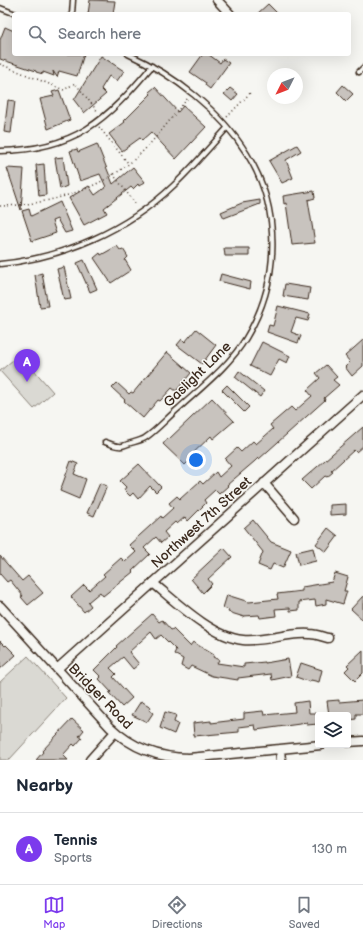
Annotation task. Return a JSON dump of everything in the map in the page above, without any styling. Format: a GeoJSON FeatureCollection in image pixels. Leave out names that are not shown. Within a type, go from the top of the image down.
{"type":"FeatureCollection","features":[{"type":"Feature","properties":{"kind":"street"},"geometry":{"type":"LineString","coordinates":[[217,0],[228,12]]}},
{"type":"Feature","properties":{"kind":"street","name":"Northwest 7th Street"},"geometry":{"type":"LineString","coordinates":[[57,669],[363,395]]}},
{"type":"Feature","properties":{"kind":"street"},"geometry":{"type":"LineString","coordinates":[[264,483],[294,518]]}},
{"type":"Feature","properties":{"kind":"street"},"geometry":{"type":"LineString","coordinates":[[153,584],[206,626],[234,638],[250,640],[296,634],[312,634],[328,638]]}},
{"type":"Feature","properties":{"kind":"street","name":"Bridger Road"},"geometry":{"type":"LineString","coordinates":[[0,606],[115,732],[142,749],[154,754],[172,758],[315,746]]}},
{"type":"Feature","properties":{"kind":"street"},"geometry":{"type":"LineString","coordinates":[[90,760],[115,732]]}},
{"type":"Feature","properties":{"kind":"street"},"geometry":{"type":"LineString","coordinates":[[351,742],[363,740]]}},
{"type":"Feature","properties":{"kind":"street"},"geometry":{"type":"LineString","coordinates":[[280,749],[281,760]]}},
{"type":"Feature","properties":{"kind":"lane"},"geometry":{"type":"LineString","coordinates":[[72,12],[73,0]]}},
{"type":"Feature","properties":{"kind":"lane"},"geometry":{"type":"LineString","coordinates":[[0,8],[12,12]]}},
{"type":"Feature","properties":{"kind":"lane","name":"Gaslight Lane"},"geometry":{"type":"LineString","coordinates":[[105,442],[120,447],[144,438],[222,367],[246,339],[258,315],[268,287],[272,266],[273,238],[270,212],[264,189],[252,162],[238,140],[222,122],[191,94],[152,66],[132,56]]}},
{"type":"Feature","properties":{"kind":"lane"},"geometry":{"type":"LineString","coordinates":[[0,151],[24,150],[56,144],[72,138],[103,119],[120,103],[152,66]]}},
{"type":"Feature","properties":{"kind":"lane"},"geometry":{"type":"LineString","coordinates":[[359,72],[363,68]]}},
{"type":"Feature","properties":{"kind":"lane"},"geometry":{"type":"LineString","coordinates":[[0,264],[38,258],[82,244],[112,230],[141,212],[173,186],[227,128]]}},
{"type":"Feature","properties":{"kind":"path"},"geometry":{"type":"LineString","coordinates":[[0,64],[64,90],[74,83],[103,119]]}},
{"type":"Feature","properties":{"kind":"path"},"geometry":{"type":"LineString","coordinates":[[222,122],[252,91]]}},
{"type":"Feature","properties":{"kind":"path"},"geometry":{"type":"LineString","coordinates":[[0,206],[36,203],[55,199],[74,193],[113,174],[128,164],[145,148],[191,94]]}},
{"type":"Feature","properties":{"kind":"path"},"geometry":{"type":"LineString","coordinates":[[96,124],[128,164]]}},
{"type":"Feature","properties":{"kind":"path"},"geometry":{"type":"LineString","coordinates":[[113,174],[141,212]]}},
{"type":"Feature","properties":{"kind":"shaded area"},"geometry":{"type":"Polygon","coordinates":[[[20,354],[53,392],[34,409],[0,371],[20,354]]]}},
{"type":"Feature","properties":{"kind":"shaded area"},"geometry":{"type":"Polygon","coordinates":[[[28,656],[66,698],[9,760],[0,760],[0,682],[28,656]]]}},
{"type":"Feature","properties":{"kind":"building"},"geometry":{"type":"Polygon","coordinates":[[[90,0],[115,1],[113,12],[88,12],[90,0]]]}},
{"type":"Feature","properties":{"kind":"building"},"geometry":{"type":"Polygon","coordinates":[[[268,4],[276,12],[259,12],[268,4]]]}},
{"type":"Feature","properties":{"kind":"building"},"geometry":{"type":"Polygon","coordinates":[[[5,27],[12,30],[12,56],[83,56],[77,76],[59,71],[57,77],[53,71],[54,76],[43,72],[43,74],[0,59],[0,40],[5,27]]]}},
{"type":"Feature","properties":{"kind":"building"},"geometry":{"type":"Polygon","coordinates":[[[101,56],[124,71],[117,81],[109,76],[101,89],[106,94],[84,113],[74,100],[101,56]]]}},
{"type":"Feature","properties":{"kind":"building"},"geometry":{"type":"Polygon","coordinates":[[[202,56],[211,56],[220,63],[223,59],[229,63],[210,89],[205,85],[206,83],[190,72],[202,56]]]}},
{"type":"Feature","properties":{"kind":"building"},"geometry":{"type":"Polygon","coordinates":[[[343,85],[353,94],[346,101],[337,92],[343,85]]]}},
{"type":"Feature","properties":{"kind":"building"},"geometry":{"type":"Polygon","coordinates":[[[155,87],[178,112],[183,106],[206,127],[176,159],[151,132],[142,140],[140,138],[122,151],[109,134],[125,122],[124,121],[151,94],[149,92],[155,87]]]}},
{"type":"Feature","properties":{"kind":"building"},"geometry":{"type":"Polygon","coordinates":[[[230,88],[238,94],[232,101],[224,94],[230,88]]]}},
{"type":"Feature","properties":{"kind":"building"},"geometry":{"type":"Polygon","coordinates":[[[59,90],[70,120],[48,129],[40,99],[54,96],[52,92],[59,90]]]}},
{"type":"Feature","properties":{"kind":"building"},"geometry":{"type":"Polygon","coordinates":[[[8,100],[15,101],[11,133],[4,132],[8,100]]]}},
{"type":"Feature","properties":{"kind":"building"},"geometry":{"type":"Polygon","coordinates":[[[97,144],[113,184],[133,167],[145,182],[139,186],[138,184],[133,189],[131,187],[104,208],[107,213],[84,225],[69,198],[89,186],[95,195],[106,187],[100,174],[80,181],[70,151],[77,149],[78,152],[97,144]]]}},
{"type":"Feature","properties":{"kind":"building"},"geometry":{"type":"Polygon","coordinates":[[[297,145],[301,151],[286,160],[293,178],[282,183],[269,161],[297,145]]]}},
{"type":"Feature","properties":{"kind":"building"},"geometry":{"type":"Polygon","coordinates":[[[63,157],[67,186],[60,189],[55,158],[63,157]]]}},
{"type":"Feature","properties":{"kind":"building"},"geometry":{"type":"Polygon","coordinates":[[[44,164],[46,195],[39,196],[36,165],[44,164]]]}},
{"type":"Feature","properties":{"kind":"building"},"geometry":{"type":"Polygon","coordinates":[[[7,168],[24,169],[21,210],[7,168]]]}},
{"type":"Feature","properties":{"kind":"building"},"geometry":{"type":"Polygon","coordinates":[[[314,191],[315,198],[308,200],[315,243],[292,245],[286,203],[284,204],[283,196],[314,191]]]}},
{"type":"Feature","properties":{"kind":"building"},"geometry":{"type":"Polygon","coordinates":[[[260,200],[260,204],[224,218],[221,212],[242,203],[260,200]]]}},
{"type":"Feature","properties":{"kind":"building"},"geometry":{"type":"Polygon","coordinates":[[[60,202],[72,231],[65,233],[57,219],[52,221],[56,233],[32,241],[22,211],[29,209],[31,216],[60,202]]]}},
{"type":"Feature","properties":{"kind":"building"},"geometry":{"type":"Polygon","coordinates":[[[117,246],[120,250],[123,249],[128,257],[125,260],[131,270],[111,283],[94,258],[100,253],[101,255],[117,246]]]}},
{"type":"Feature","properties":{"kind":"building"},"geometry":{"type":"Polygon","coordinates":[[[224,248],[249,248],[249,256],[225,256],[224,248]]]}},
{"type":"Feature","properties":{"kind":"building"},"geometry":{"type":"Polygon","coordinates":[[[84,260],[97,289],[90,292],[77,263],[84,260]]]}},
{"type":"Feature","properties":{"kind":"building"},"geometry":{"type":"Polygon","coordinates":[[[64,267],[71,299],[64,300],[57,269],[64,267]]]}},
{"type":"Feature","properties":{"kind":"building"},"geometry":{"type":"Polygon","coordinates":[[[42,273],[48,306],[40,307],[35,275],[42,273]]]}},
{"type":"Feature","properties":{"kind":"building"},"geometry":{"type":"Polygon","coordinates":[[[221,274],[251,282],[250,289],[219,281],[221,274]]]}},
{"type":"Feature","properties":{"kind":"building"},"geometry":{"type":"Polygon","coordinates":[[[285,284],[310,288],[308,300],[283,296],[285,284]]]}},
{"type":"Feature","properties":{"kind":"building"},"geometry":{"type":"Polygon","coordinates":[[[278,306],[310,314],[308,321],[296,318],[291,332],[301,336],[298,343],[267,332],[269,325],[273,326],[278,306]]]}},
{"type":"Feature","properties":{"kind":"building"},"geometry":{"type":"Polygon","coordinates":[[[196,329],[216,345],[202,364],[177,345],[182,339],[185,342],[196,329]]]}},
{"type":"Feature","properties":{"kind":"building"},"geometry":{"type":"Polygon","coordinates":[[[363,340],[363,366],[352,376],[345,367],[350,362],[345,356],[363,340]]]}},
{"type":"Feature","properties":{"kind":"building"},"geometry":{"type":"Polygon","coordinates":[[[262,342],[290,356],[287,363],[279,359],[270,376],[250,366],[262,342]]]}},
{"type":"Feature","properties":{"kind":"building"},"geometry":{"type":"Polygon","coordinates":[[[167,352],[191,373],[176,391],[172,388],[160,401],[158,400],[143,418],[112,388],[117,383],[129,394],[131,392],[133,393],[167,352]]]}},
{"type":"Feature","properties":{"kind":"building"},"geometry":{"type":"Polygon","coordinates":[[[326,365],[337,377],[333,380],[339,385],[324,398],[325,400],[259,459],[258,458],[227,485],[228,486],[219,494],[215,490],[204,500],[206,503],[188,521],[185,517],[177,524],[175,522],[164,532],[168,537],[161,543],[156,537],[144,548],[150,554],[132,571],[133,572],[103,596],[100,592],[88,602],[91,606],[84,612],[71,597],[84,585],[89,590],[105,576],[103,574],[121,558],[125,562],[136,552],[129,545],[161,516],[162,518],[173,508],[169,503],[177,496],[180,499],[200,481],[203,484],[216,472],[219,477],[231,466],[225,459],[237,448],[241,452],[253,441],[256,444],[273,429],[270,425],[291,407],[295,411],[312,396],[307,390],[320,378],[316,373],[326,365]]]}},
{"type":"Feature","properties":{"kind":"building"},"geometry":{"type":"Polygon","coordinates":[[[239,371],[264,391],[260,397],[235,377],[239,371]]]}},
{"type":"Feature","properties":{"kind":"building"},"geometry":{"type":"Polygon","coordinates":[[[227,385],[249,407],[244,412],[222,390],[227,385]]]}},
{"type":"Feature","properties":{"kind":"building"},"geometry":{"type":"Polygon","coordinates":[[[212,398],[234,421],[213,439],[211,436],[188,458],[190,460],[185,465],[163,444],[212,398]]]}},
{"type":"Feature","properties":{"kind":"building"},"geometry":{"type":"Polygon","coordinates":[[[363,427],[363,446],[356,452],[354,450],[331,471],[333,472],[327,477],[325,476],[311,489],[302,480],[363,427]]]}},
{"type":"Feature","properties":{"kind":"building"},"geometry":{"type":"Polygon","coordinates":[[[71,461],[78,464],[74,474],[86,479],[79,499],[60,491],[71,461]]]}},
{"type":"Feature","properties":{"kind":"building"},"geometry":{"type":"Polygon","coordinates":[[[139,464],[161,487],[156,492],[150,486],[138,499],[133,493],[130,496],[124,490],[126,487],[120,481],[139,464]]]}},
{"type":"Feature","properties":{"kind":"building"},"geometry":{"type":"Polygon","coordinates":[[[100,483],[107,486],[94,516],[87,513],[100,483]]]}},
{"type":"Feature","properties":{"kind":"building"},"geometry":{"type":"Polygon","coordinates":[[[346,504],[346,514],[330,515],[330,505],[346,504]]]}},
{"type":"Feature","properties":{"kind":"building"},"geometry":{"type":"Polygon","coordinates":[[[253,520],[271,542],[291,550],[283,568],[273,564],[270,570],[258,565],[263,552],[244,528],[253,520]]]}},
{"type":"Feature","properties":{"kind":"building"},"geometry":{"type":"Polygon","coordinates":[[[328,528],[338,536],[326,552],[316,544],[328,528]]]}},
{"type":"Feature","properties":{"kind":"building"},"geometry":{"type":"Polygon","coordinates":[[[224,548],[232,557],[208,579],[212,584],[203,593],[191,579],[224,548]]]}},
{"type":"Feature","properties":{"kind":"building"},"geometry":{"type":"Polygon","coordinates":[[[313,548],[316,561],[299,565],[296,552],[313,548]]]}},
{"type":"Feature","properties":{"kind":"building"},"geometry":{"type":"Polygon","coordinates":[[[0,556],[22,581],[28,576],[43,593],[28,605],[21,597],[23,596],[10,580],[7,582],[0,574],[0,556]]]}},
{"type":"Feature","properties":{"kind":"building"},"geometry":{"type":"Polygon","coordinates":[[[335,573],[348,577],[344,591],[347,591],[343,604],[326,599],[326,604],[316,606],[315,600],[299,602],[299,610],[290,611],[290,608],[275,609],[276,616],[260,618],[259,615],[244,617],[228,612],[229,610],[223,608],[227,595],[249,602],[278,599],[277,594],[302,591],[302,587],[332,582],[335,573]]]}},
{"type":"Feature","properties":{"kind":"building"},"geometry":{"type":"Polygon","coordinates":[[[363,596],[363,620],[351,609],[363,596]]]}},
{"type":"Feature","properties":{"kind":"building"},"geometry":{"type":"Polygon","coordinates":[[[152,614],[159,622],[162,620],[171,630],[173,629],[190,646],[193,642],[214,655],[213,657],[219,660],[217,663],[244,667],[244,664],[265,663],[288,659],[291,676],[272,680],[271,674],[238,678],[238,680],[212,676],[191,666],[188,670],[181,666],[183,659],[174,654],[176,650],[161,635],[156,639],[151,632],[129,652],[139,664],[133,669],[123,657],[110,668],[116,674],[113,677],[132,698],[122,707],[109,693],[111,692],[99,679],[101,677],[94,670],[117,647],[116,646],[152,614]]]}},
{"type":"Feature","properties":{"kind":"building"},"geometry":{"type":"Polygon","coordinates":[[[0,641],[16,655],[0,669],[0,641]]]}},
{"type":"Feature","properties":{"kind":"building"},"geometry":{"type":"Polygon","coordinates":[[[363,650],[363,673],[355,681],[345,671],[349,667],[347,665],[363,650]]]}},
{"type":"Feature","properties":{"kind":"building"},"geometry":{"type":"Polygon","coordinates":[[[301,663],[322,670],[319,682],[311,680],[310,682],[296,677],[301,663]]]}},
{"type":"Feature","properties":{"kind":"building"},"geometry":{"type":"Polygon","coordinates":[[[339,700],[339,702],[363,700],[363,714],[356,714],[356,719],[351,720],[351,712],[329,712],[327,701],[339,700]]]}},
{"type":"Feature","properties":{"kind":"building"},"geometry":{"type":"Polygon","coordinates":[[[141,701],[151,707],[149,710],[153,713],[147,722],[132,715],[141,701]]]}},
{"type":"Feature","properties":{"kind":"building"},"geometry":{"type":"Polygon","coordinates":[[[308,701],[309,713],[315,713],[315,724],[307,725],[307,723],[256,730],[255,725],[239,727],[239,732],[194,736],[193,723],[211,721],[211,723],[244,719],[244,713],[263,711],[264,715],[295,712],[294,703],[308,701]]]}},
{"type":"Feature","properties":{"kind":"building"},"geometry":{"type":"Polygon","coordinates":[[[165,712],[176,715],[174,722],[178,724],[174,734],[160,728],[165,712]]]}},
{"type":"Feature","properties":{"kind":"building"},"geometry":{"type":"Polygon","coordinates":[[[72,719],[84,730],[79,736],[82,738],[75,746],[73,744],[63,755],[68,760],[36,760],[43,752],[42,751],[72,719]]]}},
{"type":"Feature","properties":{"kind":"place","name":"Tennis"},"geometry":{"type":"Point","coordinates":[27,382]}}]}
